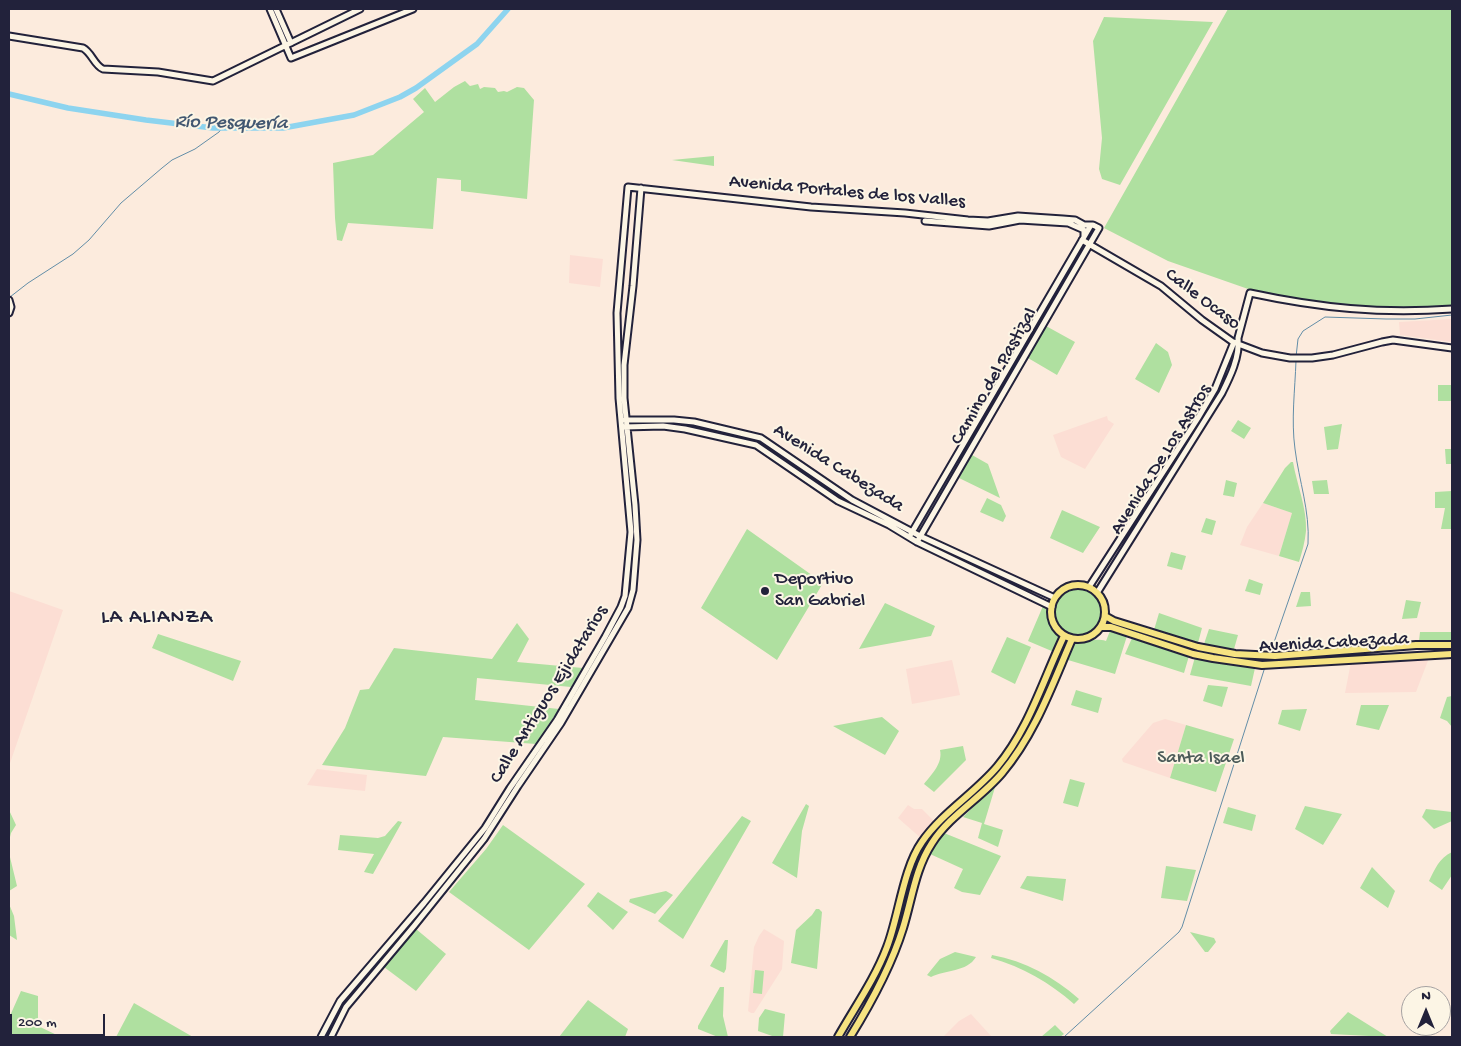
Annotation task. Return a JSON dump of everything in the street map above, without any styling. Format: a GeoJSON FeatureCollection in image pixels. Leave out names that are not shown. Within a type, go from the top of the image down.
{"type":"FeatureCollection","features":[{"type":"Feature","properties":{"kind":"main road"},"geometry":{"type":"LineString","coordinates":[[1079,585],[1088,587],[1097,593],[1104,604],[1105,616],[1101,627],[1089,638],[1080,640],[1064,636],[1053,623],[1051,615],[1055,598],[1069,587],[1079,585]]}},
{"type":"Feature","properties":{"kind":"main road","name":"Avenida Cabezada"},"geometry":{"type":"LineString","coordinates":[[1105,616],[1198,648],[1228,653],[1272,656],[1416,645],[1452,645]]}},
{"type":"Feature","properties":{"kind":"main road","name":"Avenida Cabezada"},"geometry":{"type":"LineString","coordinates":[[1101,627],[1110,627],[1213,658],[1265,665],[1452,654]]}},
{"type":"Feature","properties":{"kind":"main road"},"geometry":{"type":"LineString","coordinates":[[838,1037],[880,966],[892,933],[909,872],[921,843],[943,818],[996,769],[1018,738],[1064,636]]}},
{"type":"Feature","properties":{"kind":"main road"},"geometry":{"type":"LineString","coordinates":[[850,1037],[878,989],[896,948],[904,928],[917,876],[933,842],[945,827],[1000,775],[1011,761],[1031,730],[1072,639]]}},
{"type":"Feature","properties":{"kind":"main road"},"geometry":{"type":"LineString","coordinates":[[1024,727],[1031,730]]}},
{"type":"Feature","properties":{"kind":"street"},"geometry":{"type":"LineString","coordinates":[[270,9],[284,46],[291,58],[414,9]]}},
{"type":"Feature","properties":{"kind":"street"},"geometry":{"type":"LineString","coordinates":[[276,9],[291,42]]}},
{"type":"Feature","properties":{"kind":"street"},"geometry":{"type":"LineString","coordinates":[[9,36],[83,48],[100,68],[136,70],[213,80],[360,9]]}},
{"type":"Feature","properties":{"kind":"street","name":"Avenida Portales de los Valles"},"geometry":{"type":"LineString","coordinates":[[628,187],[926,218],[988,221],[1018,216],[1063,221]]}},
{"type":"Feature","properties":{"kind":"street","name":"Calle Antiguos Ejidatarios"},"geometry":{"type":"LineString","coordinates":[[330,1037],[346,1007],[484,840],[561,723],[628,608],[633,590],[637,540],[636,505],[619,398],[617,313],[628,187]]}},
{"type":"Feature","properties":{"kind":"street","name":"Calle Antiguos Ejidatarios"},"geometry":{"type":"LineString","coordinates":[[321,1037],[340,1001],[420,909],[485,828],[557,720],[621,607],[627,586],[631,532],[624,424],[624,365],[641,188]]}},
{"type":"Feature","properties":{"kind":"street"},"geometry":{"type":"LineString","coordinates":[[1063,221],[1075,220],[1084,225],[1091,225]]}},
{"type":"Feature","properties":{"kind":"street","name":"Calle Ocaso"},"geometry":{"type":"LineString","coordinates":[[1063,221],[1080,227],[1084,230],[1083,238],[1089,244],[1161,286],[1202,320],[1233,342],[1262,353],[1300,359],[1332,355],[1393,340],[1452,348]]}},
{"type":"Feature","properties":{"kind":"street","name":"Camino del Pastizal"},"geometry":{"type":"LineString","coordinates":[[911,535],[1083,238],[1091,225],[1099,228],[917,542]]}},
{"type":"Feature","properties":{"kind":"street","name":"Avenida De Los Astros"},"geometry":{"type":"LineString","coordinates":[[1097,593],[1217,403],[1233,367],[1239,345],[1238,338],[1250,294],[1342,309],[1395,311],[1452,309]]}},
{"type":"Feature","properties":{"kind":"street"},"geometry":{"type":"LineString","coordinates":[[9,300],[11,307],[9,313]]}},
{"type":"Feature","properties":{"kind":"street"},"geometry":{"type":"LineString","coordinates":[[1233,342],[1238,338]]}},
{"type":"Feature","properties":{"kind":"street","name":"Avenida De Los Astros"},"geometry":{"type":"LineString","coordinates":[[1088,587],[1147,499],[1215,389],[1233,342]]}},
{"type":"Feature","properties":{"kind":"street","name":"Avenida Cabezada"},"geometry":{"type":"LineString","coordinates":[[624,424],[667,420],[694,422],[761,438],[852,500],[911,535],[917,542],[1052,607]]}},
{"type":"Feature","properties":{"kind":"street","name":"Avenida Cabezada"},"geometry":{"type":"LineString","coordinates":[[624,424],[685,429],[756,445],[838,500],[911,535],[920,536],[1055,598]]}},
{"type":"Feature","properties":{"kind":"street"},"geometry":{"type":"LineString","coordinates":[[939,552],[942,546]]}},
{"type":"Feature","properties":{"kind":"shaded area"},"geometry":{"type":"Polygon","coordinates":[[[570,255],[603,259],[600,287],[569,283],[570,255]]]}},
{"type":"Feature","properties":{"kind":"shaded area"},"geometry":{"type":"Polygon","coordinates":[[[1452,319],[1452,342],[1400,335],[1399,322],[1452,319]]]}},
{"type":"Feature","properties":{"kind":"shaded area"},"geometry":{"type":"Polygon","coordinates":[[[1107,416],[1108,420],[1114,424],[1085,469],[1061,457],[1053,435],[1107,416]]]}},
{"type":"Feature","properties":{"kind":"shaded area"},"geometry":{"type":"Polygon","coordinates":[[[1263,503],[1292,513],[1279,556],[1240,545],[1247,527],[1263,503]]]}},
{"type":"Feature","properties":{"kind":"shaded area"},"geometry":{"type":"Polygon","coordinates":[[[9,591],[63,610],[9,766],[9,591]]]}},
{"type":"Feature","properties":{"kind":"shaded area"},"geometry":{"type":"Polygon","coordinates":[[[1429,658],[1416,692],[1345,693],[1351,662],[1429,658]]]}},
{"type":"Feature","properties":{"kind":"shaded area"},"geometry":{"type":"Polygon","coordinates":[[[952,660],[960,695],[912,704],[906,669],[952,660]]]}},
{"type":"Feature","properties":{"kind":"shaded area"},"geometry":{"type":"Polygon","coordinates":[[[1165,719],[1186,725],[1170,778],[1123,762],[1122,759],[1153,723],[1165,719]]]}},
{"type":"Feature","properties":{"kind":"shaded area"},"geometry":{"type":"Polygon","coordinates":[[[317,769],[367,775],[365,791],[307,785],[317,769]]]}},
{"type":"Feature","properties":{"kind":"shaded area"},"geometry":{"type":"Polygon","coordinates":[[[908,805],[914,809],[922,809],[934,821],[922,839],[898,818],[908,805]]]}},
{"type":"Feature","properties":{"kind":"shaded area"},"geometry":{"type":"Polygon","coordinates":[[[764,929],[784,941],[782,969],[754,1013],[751,1013],[748,1011],[754,947],[764,929]]]}},
{"type":"Feature","properties":{"kind":"shaded area"},"geometry":{"type":"Polygon","coordinates":[[[971,1014],[992,1037],[943,1037],[959,1021],[971,1014]]]}},
{"type":"Feature","properties":{"kind":"green space"},"geometry":{"type":"Polygon","coordinates":[[[1228,9],[1452,9],[1452,305],[1396,308],[1327,305],[1251,290],[1168,261],[1104,228],[1228,9]]]}},
{"type":"Feature","properties":{"kind":"green space"},"geometry":{"type":"Polygon","coordinates":[[[1104,17],[1213,22],[1120,185],[1102,179],[1099,169],[1102,138],[1093,41],[1104,17]]]}},
{"type":"Feature","properties":{"kind":"green space"},"geometry":{"type":"Polygon","coordinates":[[[465,81],[470,86],[478,84],[480,89],[484,87],[495,88],[498,92],[507,92],[517,87],[524,88],[534,100],[527,199],[461,191],[461,180],[437,178],[433,229],[348,223],[342,241],[337,240],[333,163],[373,155],[424,112],[413,99],[425,88],[435,102],[465,81]]]}},
{"type":"Feature","properties":{"kind":"green space"},"geometry":{"type":"Polygon","coordinates":[[[714,156],[714,166],[672,160],[714,156]]]}},
{"type":"Feature","properties":{"kind":"green space"},"geometry":{"type":"Polygon","coordinates":[[[1046,326],[1075,342],[1057,375],[1028,358],[1046,326]]]}},
{"type":"Feature","properties":{"kind":"green space"},"geometry":{"type":"Polygon","coordinates":[[[1156,343],[1168,352],[1172,365],[1159,393],[1135,379],[1156,343]]]}},
{"type":"Feature","properties":{"kind":"green space"},"geometry":{"type":"Polygon","coordinates":[[[1438,385],[1452,385],[1452,401],[1438,401],[1438,385]]]}},
{"type":"Feature","properties":{"kind":"green space"},"geometry":{"type":"Polygon","coordinates":[[[1238,420],[1251,428],[1244,439],[1231,431],[1238,420]]]}},
{"type":"Feature","properties":{"kind":"green space"},"geometry":{"type":"Polygon","coordinates":[[[1342,424],[1338,449],[1327,450],[1324,427],[1342,424]]]}},
{"type":"Feature","properties":{"kind":"green space"},"geometry":{"type":"Polygon","coordinates":[[[1445,449],[1452,449],[1452,464],[1446,464],[1445,449]]]}},
{"type":"Feature","properties":{"kind":"green space"},"geometry":{"type":"Polygon","coordinates":[[[972,455],[988,464],[1000,498],[959,478],[972,455]]]}},
{"type":"Feature","properties":{"kind":"green space"},"geometry":{"type":"Polygon","coordinates":[[[1293,462],[1306,522],[1305,539],[1299,562],[1279,556],[1292,513],[1263,503],[1285,468],[1293,462]]]}},
{"type":"Feature","properties":{"kind":"green space"},"geometry":{"type":"Polygon","coordinates":[[[1226,480],[1237,483],[1234,497],[1223,495],[1226,480]]]}},
{"type":"Feature","properties":{"kind":"green space"},"geometry":{"type":"Polygon","coordinates":[[[1327,480],[1329,494],[1314,494],[1312,481],[1327,480]]]}},
{"type":"Feature","properties":{"kind":"green space"},"geometry":{"type":"Polygon","coordinates":[[[1452,491],[1452,529],[1441,529],[1445,508],[1435,508],[1435,492],[1452,491]]]}},
{"type":"Feature","properties":{"kind":"green space"},"geometry":{"type":"Polygon","coordinates":[[[987,498],[1001,505],[1006,516],[1003,522],[980,512],[987,498]]]}},
{"type":"Feature","properties":{"kind":"green space"},"geometry":{"type":"Polygon","coordinates":[[[1062,510],[1100,527],[1083,553],[1050,538],[1062,510]]]}},
{"type":"Feature","properties":{"kind":"green space"},"geometry":{"type":"Polygon","coordinates":[[[1206,518],[1216,521],[1212,535],[1201,532],[1206,518]]]}},
{"type":"Feature","properties":{"kind":"green space","name":"Deportivo San Gabriel"},"geometry":{"type":"Polygon","coordinates":[[[747,529],[823,583],[777,660],[701,608],[747,529]]]}},
{"type":"Feature","properties":{"kind":"green space"},"geometry":{"type":"Polygon","coordinates":[[[1171,552],[1186,556],[1182,570],[1167,566],[1171,552]]]}},
{"type":"Feature","properties":{"kind":"green space"},"geometry":{"type":"Polygon","coordinates":[[[1249,579],[1263,584],[1260,595],[1245,591],[1249,579]]]}},
{"type":"Feature","properties":{"kind":"green space"},"geometry":{"type":"Polygon","coordinates":[[[1078,589],[1087,591],[1095,596],[1100,604],[1102,613],[1100,622],[1095,630],[1087,635],[1078,637],[1069,635],[1061,630],[1056,622],[1054,613],[1056,604],[1061,596],[1069,591],[1078,589]]]}},
{"type":"Feature","properties":{"kind":"green space"},"geometry":{"type":"Polygon","coordinates":[[[1301,592],[1310,592],[1311,606],[1296,607],[1301,592]]]}},
{"type":"Feature","properties":{"kind":"green space"},"geometry":{"type":"Polygon","coordinates":[[[1406,600],[1421,602],[1417,618],[1402,619],[1406,600]]]}},
{"type":"Feature","properties":{"kind":"green space"},"geometry":{"type":"Polygon","coordinates":[[[885,603],[935,626],[931,636],[859,649],[885,603]]]}},
{"type":"Feature","properties":{"kind":"green space"},"geometry":{"type":"Polygon","coordinates":[[[1043,606],[1048,608],[1052,624],[1061,637],[1054,652],[1028,641],[1043,606]]]}},
{"type":"Feature","properties":{"kind":"green space"},"geometry":{"type":"Polygon","coordinates":[[[1159,613],[1202,628],[1198,643],[1154,630],[1159,613]]]}},
{"type":"Feature","properties":{"kind":"green space"},"geometry":{"type":"Polygon","coordinates":[[[517,623],[529,639],[517,662],[583,668],[571,687],[477,678],[475,700],[559,709],[536,744],[443,737],[426,776],[322,765],[345,728],[360,690],[369,689],[394,648],[492,659],[517,623]]]}},
{"type":"Feature","properties":{"kind":"green space"},"geometry":{"type":"Polygon","coordinates":[[[1209,629],[1238,635],[1234,649],[1204,644],[1209,629]]]}},
{"type":"Feature","properties":{"kind":"green space"},"geometry":{"type":"Polygon","coordinates":[[[1110,631],[1127,636],[1115,674],[1068,660],[1075,641],[1106,641],[1110,631]]]}},
{"type":"Feature","properties":{"kind":"green space"},"geometry":{"type":"Polygon","coordinates":[[[1420,632],[1452,632],[1452,641],[1419,641],[1420,632]]]}},
{"type":"Feature","properties":{"kind":"green space"},"geometry":{"type":"Polygon","coordinates":[[[158,634],[241,661],[233,681],[152,648],[158,634]]]}},
{"type":"Feature","properties":{"kind":"green space"},"geometry":{"type":"Polygon","coordinates":[[[1007,637],[1031,647],[1015,684],[991,672],[1007,637]]]}},
{"type":"Feature","properties":{"kind":"green space"},"geometry":{"type":"Polygon","coordinates":[[[1132,638],[1189,656],[1184,673],[1125,654],[1132,638]]]}},
{"type":"Feature","properties":{"kind":"green space"},"geometry":{"type":"Polygon","coordinates":[[[1195,657],[1229,665],[1255,668],[1251,686],[1190,675],[1195,657]]]}},
{"type":"Feature","properties":{"kind":"green space"},"geometry":{"type":"Polygon","coordinates":[[[1208,685],[1228,687],[1222,707],[1203,701],[1208,685]]]}},
{"type":"Feature","properties":{"kind":"green space"},"geometry":{"type":"Polygon","coordinates":[[[1076,690],[1102,698],[1098,713],[1071,705],[1076,690]]]}},
{"type":"Feature","properties":{"kind":"green space"},"geometry":{"type":"Polygon","coordinates":[[[1452,696],[1452,727],[1447,721],[1440,718],[1447,697],[1452,696]]]}},
{"type":"Feature","properties":{"kind":"green space"},"geometry":{"type":"Polygon","coordinates":[[[1361,705],[1389,705],[1379,730],[1356,725],[1361,705]]]}},
{"type":"Feature","properties":{"kind":"green space"},"geometry":{"type":"Polygon","coordinates":[[[1307,709],[1300,731],[1278,724],[1282,710],[1307,709]]]}},
{"type":"Feature","properties":{"kind":"green space"},"geometry":{"type":"Polygon","coordinates":[[[882,717],[899,731],[885,755],[833,726],[882,717]]]}},
{"type":"Feature","properties":{"kind":"green space","name":"Santa Isael"},"geometry":{"type":"Polygon","coordinates":[[[1186,725],[1234,739],[1216,792],[1170,778],[1186,725]]]}},
{"type":"Feature","properties":{"kind":"green space"},"geometry":{"type":"Polygon","coordinates":[[[963,746],[966,760],[934,792],[924,784],[938,764],[941,755],[940,750],[963,746]]]}},
{"type":"Feature","properties":{"kind":"green space"},"geometry":{"type":"Polygon","coordinates":[[[1070,779],[1085,783],[1078,807],[1063,803],[1070,779]]]}},
{"type":"Feature","properties":{"kind":"green space"},"geometry":{"type":"Polygon","coordinates":[[[996,784],[984,824],[1003,830],[998,847],[978,838],[982,823],[963,817],[996,784]]]}},
{"type":"Feature","properties":{"kind":"green space"},"geometry":{"type":"Polygon","coordinates":[[[806,804],[809,806],[802,831],[797,878],[772,863],[806,804]]]}},
{"type":"Feature","properties":{"kind":"green space"},"geometry":{"type":"Polygon","coordinates":[[[1305,806],[1342,814],[1323,845],[1295,829],[1305,806]]]}},
{"type":"Feature","properties":{"kind":"green space"},"geometry":{"type":"Polygon","coordinates":[[[1228,807],[1256,815],[1252,831],[1223,823],[1228,807]]]}},
{"type":"Feature","properties":{"kind":"green space"},"geometry":{"type":"Polygon","coordinates":[[[1426,809],[1452,812],[1452,821],[1434,829],[1422,817],[1426,809]]]}},
{"type":"Feature","properties":{"kind":"green space"},"geometry":{"type":"Polygon","coordinates":[[[9,810],[16,825],[9,841],[9,810]]]}},
{"type":"Feature","properties":{"kind":"green space"},"geometry":{"type":"Polygon","coordinates":[[[742,816],[751,821],[683,939],[658,921],[742,816]]]}},
{"type":"Feature","properties":{"kind":"green space"},"geometry":{"type":"Polygon","coordinates":[[[398,821],[402,822],[373,874],[364,872],[374,854],[338,850],[340,835],[378,838],[385,836],[398,821]]]}},
{"type":"Feature","properties":{"kind":"green space"},"geometry":{"type":"Polygon","coordinates":[[[503,825],[585,884],[529,950],[449,892],[486,849],[503,825]]]}},
{"type":"Feature","properties":{"kind":"green space"},"geometry":{"type":"Polygon","coordinates":[[[944,833],[1001,856],[980,895],[962,892],[954,888],[963,869],[930,854],[944,833]]]}},
{"type":"Feature","properties":{"kind":"green space"},"geometry":{"type":"Polygon","coordinates":[[[1452,852],[1452,875],[1442,890],[1429,881],[1435,868],[1452,852]]]}},
{"type":"Feature","properties":{"kind":"green space"},"geometry":{"type":"Polygon","coordinates":[[[9,853],[17,886],[9,891],[9,853]]]}},
{"type":"Feature","properties":{"kind":"green space"},"geometry":{"type":"Polygon","coordinates":[[[1166,866],[1196,870],[1187,901],[1161,898],[1166,866]]]}},
{"type":"Feature","properties":{"kind":"green space"},"geometry":{"type":"Polygon","coordinates":[[[1372,867],[1395,891],[1388,908],[1360,888],[1372,867]]]}},
{"type":"Feature","properties":{"kind":"green space"},"geometry":{"type":"Polygon","coordinates":[[[1027,876],[1066,879],[1063,901],[1020,888],[1027,876]]]}},
{"type":"Feature","properties":{"kind":"green space"},"geometry":{"type":"Polygon","coordinates":[[[666,891],[673,895],[655,914],[629,902],[630,899],[666,891]]]}},
{"type":"Feature","properties":{"kind":"green space"},"geometry":{"type":"Polygon","coordinates":[[[598,892],[628,912],[613,930],[587,906],[598,892]]]}},
{"type":"Feature","properties":{"kind":"green space"},"geometry":{"type":"Polygon","coordinates":[[[9,904],[14,916],[17,940],[9,935],[9,904]]]}},
{"type":"Feature","properties":{"kind":"green space"},"geometry":{"type":"Polygon","coordinates":[[[816,909],[822,912],[817,969],[791,963],[796,930],[816,909]]]}},
{"type":"Feature","properties":{"kind":"green space"},"geometry":{"type":"Polygon","coordinates":[[[416,929],[446,954],[416,991],[384,967],[416,929]]]}},
{"type":"Feature","properties":{"kind":"green space"},"geometry":{"type":"Polygon","coordinates":[[[1190,932],[1214,938],[1216,942],[1208,952],[1205,952],[1190,932]]]}},
{"type":"Feature","properties":{"kind":"green space"},"geometry":{"type":"Polygon","coordinates":[[[725,940],[728,940],[726,969],[724,973],[710,966],[725,940]]]}},
{"type":"Feature","properties":{"kind":"green space"},"geometry":{"type":"Polygon","coordinates":[[[955,952],[976,957],[972,962],[961,968],[931,977],[927,975],[940,959],[955,952]]]}},
{"type":"Feature","properties":{"kind":"green space"},"geometry":{"type":"Polygon","coordinates":[[[992,955],[1016,961],[1038,971],[1060,984],[1079,999],[1074,1004],[1036,976],[991,958],[992,955]]]}},
{"type":"Feature","properties":{"kind":"green space"},"geometry":{"type":"Polygon","coordinates":[[[755,970],[764,971],[762,994],[753,993],[755,970]]]}},
{"type":"Feature","properties":{"kind":"green space"},"geometry":{"type":"Polygon","coordinates":[[[720,987],[724,987],[723,1016],[728,1037],[718,1037],[698,1029],[720,987]]]}},
{"type":"Feature","properties":{"kind":"green space"},"geometry":{"type":"Polygon","coordinates":[[[21,991],[38,996],[38,1026],[61,1037],[9,1037],[9,1018],[21,991]]]}},
{"type":"Feature","properties":{"kind":"green space"},"geometry":{"type":"Polygon","coordinates":[[[588,1000],[628,1029],[625,1037],[559,1037],[588,1000]]]}},
{"type":"Feature","properties":{"kind":"green space"},"geometry":{"type":"Polygon","coordinates":[[[134,1003],[193,1037],[116,1037],[134,1003]]]}},
{"type":"Feature","properties":{"kind":"green space"},"geometry":{"type":"Polygon","coordinates":[[[765,1009],[785,1014],[783,1037],[775,1037],[758,1031],[759,1018],[765,1009]]]}},
{"type":"Feature","properties":{"kind":"green space"},"geometry":{"type":"Polygon","coordinates":[[[1348,1012],[1388,1037],[1331,1034],[1330,1031],[1348,1012]]]}},
{"type":"Feature","properties":{"kind":"green space"},"geometry":{"type":"Polygon","coordinates":[[[1055,1025],[1064,1034],[1060,1037],[1041,1037],[1055,1025]]]}},
{"type":"Feature","properties":{"kind":"waterway","name":"Río Pesquería"},"geometry":{"type":"LineString","coordinates":[[9,94],[68,108],[146,120],[213,128],[283,128],[354,115],[400,97],[416,88],[477,44],[508,9]]}},
{"type":"Feature","properties":{"kind":"waterway"},"geometry":{"type":"LineString","coordinates":[[10,297],[73,254],[89,240],[121,203],[172,160],[195,149],[222,128]]}},
{"type":"Feature","properties":{"kind":"waterway"},"geometry":{"type":"LineString","coordinates":[[1296,357],[1298,339],[1303,331],[1325,317],[1415,319],[1452,315]]}},
{"type":"Feature","properties":{"kind":"waterway"},"geometry":{"type":"LineString","coordinates":[[1270,654],[1308,544],[1306,508],[1294,438],[1293,416],[1296,361]]}},
{"type":"Feature","properties":{"kind":"waterway"},"geometry":{"type":"LineString","coordinates":[[1064,1037],[1179,932],[1182,927],[1265,667]]}},
{"type":"Feature","properties":{"kind":"place","name":"Deportivo San Gabriel"},"geometry":{"type":"Point","coordinates":[765,591]}},
{"type":"Feature","properties":{"kind":"district","name":"LA ALIANZA"},"geometry":{"type":"Point","coordinates":[157,619]}}]}
